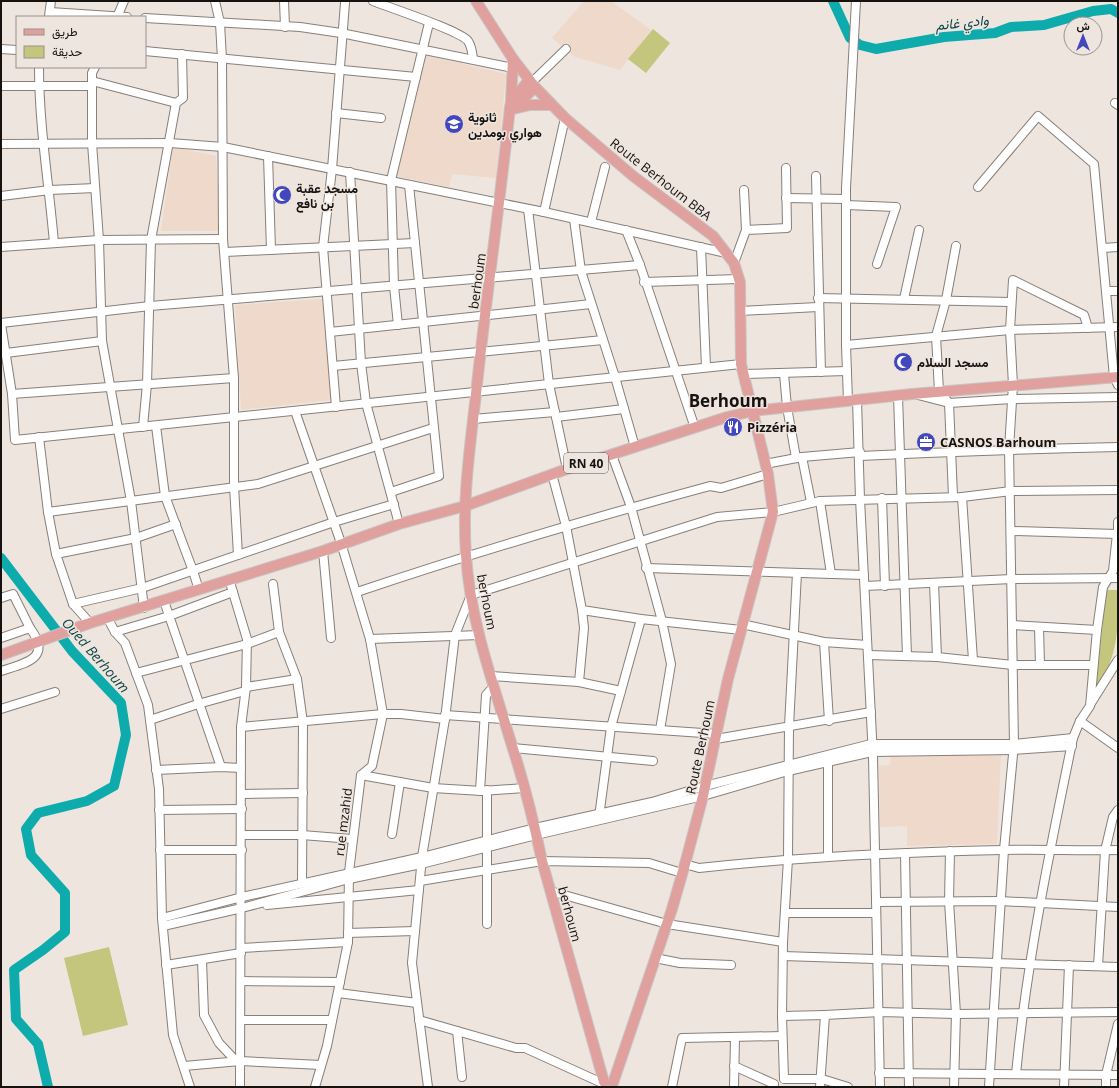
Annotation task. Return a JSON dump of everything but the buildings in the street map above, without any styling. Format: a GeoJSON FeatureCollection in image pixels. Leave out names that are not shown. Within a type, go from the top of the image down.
{"type":"FeatureCollection","features":[{"type":"Feature","properties":{"kind":"main road","name":"Route Berhoum BBA"},"geometry":{"type":"LineString","coordinates":[[476,1],[515,65],[552,105],[565,118],[633,176],[713,236],[734,263],[739,279],[741,364],[753,411]]}},
{"type":"Feature","properties":{"kind":"main road","name":"berhoum"},"geometry":{"type":"LineString","coordinates":[[515,65],[476,392],[465,506],[466,555],[471,595],[480,634],[536,831],[550,891],[607,1084]]}},
{"type":"Feature","properties":{"kind":"main road"},"geometry":{"type":"LineString","coordinates":[[511,108],[532,83]]}},
{"type":"Feature","properties":{"kind":"main road"},"geometry":{"type":"LineString","coordinates":[[511,108],[530,105],[552,105]]}},
{"type":"Feature","properties":{"kind":"main road","name":"RN 40"},"geometry":{"type":"LineString","coordinates":[[1,655],[90,623],[144,608],[229,579],[323,551],[341,543],[399,524],[465,506],[567,469],[753,411],[787,406],[939,391],[1013,385],[1117,380]]}},
{"type":"Feature","properties":{"kind":"main road","name":"Route Berhoum"},"geometry":{"type":"LineString","coordinates":[[607,1084],[655,958],[667,924],[683,869],[703,796],[728,679],[772,512],[768,474],[753,411]]}},
{"type":"Feature","properties":{"kind":"street"},"geometry":{"type":"LineString","coordinates":[[51,1],[49,15],[83,16]]}},
{"type":"Feature","properties":{"kind":"street"},"geometry":{"type":"LineString","coordinates":[[117,16],[124,1]]}},
{"type":"Feature","properties":{"kind":"street"},"geometry":{"type":"LineString","coordinates":[[215,1],[220,23],[222,59],[223,239],[234,378],[234,486],[238,555]]}},
{"type":"Feature","properties":{"kind":"street"},"geometry":{"type":"LineString","coordinates":[[284,1],[285,26]]}},
{"type":"Feature","properties":{"kind":"street"},"geometry":{"type":"LineString","coordinates":[[373,1],[452,31],[467,40],[472,48],[473,59]]}},
{"type":"Feature","properties":{"kind":"street"},"geometry":{"type":"LineString","coordinates":[[856,1],[846,202],[846,345],[847,371],[853,400],[860,454],[860,499],[871,712],[880,1012],[880,1087]]}},
{"type":"Feature","properties":{"kind":"street"},"geometry":{"type":"LineString","coordinates":[[336,407],[323,247],[332,169],[340,70],[341,33],[345,2]]}},
{"type":"Feature","properties":{"kind":"street"},"geometry":{"type":"LineString","coordinates":[[146,18],[285,26],[341,33],[473,59],[515,65]]}},
{"type":"Feature","properties":{"kind":"street"},"geometry":{"type":"LineString","coordinates":[[398,325],[394,286],[391,180],[429,23]]}},
{"type":"Feature","properties":{"kind":"street"},"geometry":{"type":"LineString","coordinates":[[532,83],[566,49]]}},
{"type":"Feature","properties":{"kind":"street"},"geometry":{"type":"LineString","coordinates":[[1,50],[16,50]]}},
{"type":"Feature","properties":{"kind":"street"},"geometry":{"type":"LineString","coordinates":[[146,51],[416,77]]}},
{"type":"Feature","properties":{"kind":"street"},"geometry":{"type":"LineString","coordinates":[[143,427],[147,384],[152,240],[176,103],[183,98],[182,54]]}},
{"type":"Feature","properties":{"kind":"street"},"geometry":{"type":"LineString","coordinates":[[39,68],[42,143],[50,190],[54,243]]}},
{"type":"Feature","properties":{"kind":"street"},"geometry":{"type":"LineString","coordinates":[[94,68],[92,73],[92,143],[99,240],[102,341],[131,501],[144,608]]}},
{"type":"Feature","properties":{"kind":"street"},"geometry":{"type":"LineString","coordinates":[[1,86],[92,84],[176,103]]}},
{"type":"Feature","properties":{"kind":"street"},"geometry":{"type":"LineString","coordinates":[[336,113],[381,118]]}},
{"type":"Feature","properties":{"kind":"street"},"geometry":{"type":"LineString","coordinates":[[978,187],[1038,116],[1094,164],[1106,292],[1114,328],[1117,380]]}},
{"type":"Feature","properties":{"kind":"street"},"geometry":{"type":"LineString","coordinates":[[544,212],[565,118]]}},
{"type":"Feature","properties":{"kind":"street"},"geometry":{"type":"LineString","coordinates":[[1,144],[170,143],[223,147],[574,218],[726,253]]}},
{"type":"Feature","properties":{"kind":"street"},"geometry":{"type":"LineString","coordinates":[[268,156],[271,250]]}},
{"type":"Feature","properties":{"kind":"street"},"geometry":{"type":"LineString","coordinates":[[591,222],[604,167]]}},
{"type":"Feature","properties":{"kind":"street"},"geometry":{"type":"LineString","coordinates":[[746,230],[787,228],[786,168]]}},
{"type":"Feature","properties":{"kind":"street"},"geometry":{"type":"LineString","coordinates":[[350,172],[358,288],[361,363],[366,403],[399,524]]}},
{"type":"Feature","properties":{"kind":"street"},"geometry":{"type":"LineString","coordinates":[[816,176],[818,307],[821,372]]}},
{"type":"Feature","properties":{"kind":"street"},"geometry":{"type":"LineString","coordinates":[[391,492],[439,476],[409,185]]}},
{"type":"Feature","properties":{"kind":"street"},"geometry":{"type":"LineString","coordinates":[[1,196],[50,190],[95,188]]}},
{"type":"Feature","properties":{"kind":"street"},"geometry":{"type":"LineString","coordinates":[[734,263],[746,230],[744,190]]}},
{"type":"Feature","properties":{"kind":"street"},"geometry":{"type":"LineString","coordinates":[[786,198],[817,199],[896,207],[877,264]]}},
{"type":"Feature","properties":{"kind":"street"},"geometry":{"type":"LineString","coordinates":[[528,209],[549,384],[567,469]]}},
{"type":"Feature","properties":{"kind":"street"},"geometry":{"type":"LineString","coordinates":[[574,218],[581,271],[616,377],[635,447]]}},
{"type":"Feature","properties":{"kind":"street"},"geometry":{"type":"LineString","coordinates":[[626,230],[640,265],[644,282],[695,428]]}},
{"type":"Feature","properties":{"kind":"street"},"geometry":{"type":"LineString","coordinates":[[904,299],[920,230]]}},
{"type":"Feature","properties":{"kind":"street"},"geometry":{"type":"LineString","coordinates":[[1,247],[99,240],[223,239]]}},
{"type":"Feature","properties":{"kind":"street"},"geometry":{"type":"LineString","coordinates":[[225,252],[415,243]]}},
{"type":"Feature","properties":{"kind":"street"},"geometry":{"type":"LineString","coordinates":[[953,496],[949,403],[939,391],[936,336],[946,300],[956,246]]}},
{"type":"Feature","properties":{"kind":"street"},"geometry":{"type":"LineString","coordinates":[[701,247],[706,367]]}},
{"type":"Feature","properties":{"kind":"street"},"geometry":{"type":"LineString","coordinates":[[1102,248],[1118,247]]}},
{"type":"Feature","properties":{"kind":"street"},"geometry":{"type":"LineString","coordinates":[[640,265],[581,271],[491,276],[394,286],[150,306],[1,323],[12,394],[15,440],[741,364]]}},
{"type":"Feature","properties":{"kind":"street"},"geometry":{"type":"LineString","coordinates":[[644,282],[739,279]]}},
{"type":"Feature","properties":{"kind":"street"},"geometry":{"type":"LineString","coordinates":[[989,1087],[1000,902],[1014,747],[1012,531],[1009,449],[1013,385],[1010,330],[1013,280],[1084,315],[1088,328]]}},
{"type":"Feature","properties":{"kind":"street"},"geometry":{"type":"LineString","coordinates":[[1106,292],[1118,291]]}},
{"type":"Feature","properties":{"kind":"street"},"geometry":{"type":"LineString","coordinates":[[818,298],[1011,302]]}},
{"type":"Feature","properties":{"kind":"street"},"geometry":{"type":"LineString","coordinates":[[330,332],[591,304]]}},
{"type":"Feature","properties":{"kind":"street"},"geometry":{"type":"LineString","coordinates":[[740,311],[818,307]]}},
{"type":"Feature","properties":{"kind":"street"},"geometry":{"type":"LineString","coordinates":[[846,345],[1010,330],[1114,328]]}},
{"type":"Feature","properties":{"kind":"street"},"geometry":{"type":"LineString","coordinates":[[333,366],[603,340]]}},
{"type":"Feature","properties":{"kind":"street"},"geometry":{"type":"LineString","coordinates":[[6,353],[102,341]]}},
{"type":"Feature","properties":{"kind":"street"},"geometry":{"type":"LineString","coordinates":[[744,374],[847,371]]}},
{"type":"Feature","properties":{"kind":"street"},"geometry":{"type":"LineString","coordinates":[[784,374],[787,406],[799,458],[816,501],[831,574]]}},
{"type":"Feature","properties":{"kind":"street"},"geometry":{"type":"LineString","coordinates":[[12,394],[234,378]]}},
{"type":"Feature","properties":{"kind":"street"},"geometry":{"type":"LineString","coordinates":[[912,394],[949,403],[1012,399],[1118,397]]}},
{"type":"Feature","properties":{"kind":"street"},"geometry":{"type":"LineString","coordinates":[[898,396],[907,656]]}},
{"type":"Feature","properties":{"kind":"street"},"geometry":{"type":"LineString","coordinates":[[474,419],[624,409]]}},
{"type":"Feature","properties":{"kind":"street","name":"rue mzahid"},"geometry":{"type":"LineString","coordinates":[[295,411],[357,592],[370,639],[383,714],[372,766],[360,775],[349,876],[348,938],[338,993],[315,1087]]}},
{"type":"Feature","properties":{"kind":"street"},"geometry":{"type":"LineString","coordinates":[[156,426],[165,496],[199,590]]}},
{"type":"Feature","properties":{"kind":"street"},"geometry":{"type":"LineString","coordinates":[[48,512],[258,484],[433,428]]}},
{"type":"Feature","properties":{"kind":"street"},"geometry":{"type":"LineString","coordinates":[[39,437],[48,512],[56,554],[73,604],[90,623]]}},
{"type":"Feature","properties":{"kind":"street"},"geometry":{"type":"LineString","coordinates":[[765,464],[799,458],[860,454],[951,453],[1009,449],[1118,447]]}},
{"type":"Feature","properties":{"kind":"street"},"geometry":{"type":"LineString","coordinates":[[612,455],[631,507],[646,568],[662,621],[671,664],[660,730]]}},
{"type":"Feature","properties":{"kind":"street"},"geometry":{"type":"LineString","coordinates":[[552,474],[566,526],[582,610],[584,628],[579,682]]}},
{"type":"Feature","properties":{"kind":"street"},"geometry":{"type":"LineString","coordinates":[[357,592],[466,555],[631,507],[710,486],[721,488],[768,474]]}},
{"type":"Feature","properties":{"kind":"street"},"geometry":{"type":"LineString","coordinates":[[428,1087],[418,1020],[412,963],[422,860],[445,717],[455,635],[471,595],[717,517],[772,512],[816,501],[953,496],[962,497],[1011,491],[1118,490]]}},
{"type":"Feature","properties":{"kind":"street"},"geometry":{"type":"LineString","coordinates":[[962,497],[969,582],[973,660]]}},
{"type":"Feature","properties":{"kind":"street"},"geometry":{"type":"LineString","coordinates":[[882,498],[885,586]]}},
{"type":"Feature","properties":{"kind":"street"},"geometry":{"type":"LineString","coordinates":[[73,604],[142,588],[334,522],[394,504]]}},
{"type":"Feature","properties":{"kind":"street"},"geometry":{"type":"LineString","coordinates":[[1090,706],[1097,630],[1106,581],[1113,570],[1118,536],[1118,522]]}},
{"type":"Feature","properties":{"kind":"street"},"geometry":{"type":"LineString","coordinates":[[56,554],[136,538],[176,524]]}},
{"type":"Feature","properties":{"kind":"street"},"geometry":{"type":"LineString","coordinates":[[1012,531],[1118,536]]}},
{"type":"Feature","properties":{"kind":"street"},"geometry":{"type":"LineString","coordinates":[[323,551],[331,638]]}},
{"type":"Feature","properties":{"kind":"street"},"geometry":{"type":"LineString","coordinates":[[646,568],[755,573],[864,575]]}},
{"type":"Feature","properties":{"kind":"street"},"geometry":{"type":"LineString","coordinates":[[784,1080],[782,1036],[783,942],[788,859],[789,726],[797,573]]}},
{"type":"Feature","properties":{"kind":"street"},"geometry":{"type":"LineString","coordinates":[[1106,581],[1118,578]]}},
{"type":"Feature","properties":{"kind":"street"},"geometry":{"type":"LineString","coordinates":[[229,579],[247,644],[246,689],[241,727],[241,1020],[238,1061],[240,1087]]}},
{"type":"Feature","properties":{"kind":"street"},"geometry":{"type":"LineString","coordinates":[[865,586],[1012,579],[1106,581],[1118,584]]}},
{"type":"Feature","properties":{"kind":"street"},"geometry":{"type":"LineString","coordinates":[[934,583],[937,657]]}},
{"type":"Feature","properties":{"kind":"street"},"geometry":{"type":"LineString","coordinates":[[274,584],[279,632],[298,679],[303,723],[302,883]]}},
{"type":"Feature","properties":{"kind":"street"},"geometry":{"type":"LineString","coordinates":[[115,632],[169,616],[233,592]]}},
{"type":"Feature","properties":{"kind":"street"},"geometry":{"type":"LineString","coordinates":[[1,598],[13,594],[30,628],[42,640],[38,653],[34,659],[1,671]]}},
{"type":"Feature","properties":{"kind":"street"},"geometry":{"type":"LineString","coordinates":[[164,601],[198,704],[221,767]]}},
{"type":"Feature","properties":{"kind":"street"},"geometry":{"type":"LineString","coordinates":[[582,610],[641,619],[742,627],[824,642],[867,645]]}},
{"type":"Feature","properties":{"kind":"street"},"geometry":{"type":"LineString","coordinates":[[123,614],[125,643],[148,705],[156,770],[159,810],[162,922],[173,1035],[190,1087]]}},
{"type":"Feature","properties":{"kind":"street"},"geometry":{"type":"LineString","coordinates":[[108,619],[115,632],[125,643]]}},
{"type":"Feature","properties":{"kind":"street"},"geometry":{"type":"LineString","coordinates":[[600,817],[611,727],[641,619]]}},
{"type":"Feature","properties":{"kind":"street"},"geometry":{"type":"LineString","coordinates":[[1012,625],[1097,630]]}},
{"type":"Feature","properties":{"kind":"street"},"geometry":{"type":"LineString","coordinates":[[1039,627],[1040,665]]}},
{"type":"Feature","properties":{"kind":"street"},"geometry":{"type":"LineString","coordinates":[[1,638],[30,628]]}},
{"type":"Feature","properties":{"kind":"street"},"geometry":{"type":"LineString","coordinates":[[136,673],[247,644],[279,632]]}},
{"type":"Feature","properties":{"kind":"street"},"geometry":{"type":"LineString","coordinates":[[370,639],[480,634]]}},
{"type":"Feature","properties":{"kind":"street"},"geometry":{"type":"LineString","coordinates":[[824,642],[830,721]]}},
{"type":"Feature","properties":{"kind":"street"},"geometry":{"type":"LineString","coordinates":[[868,655],[937,657],[1013,665],[1093,665]]}},
{"type":"Feature","properties":{"kind":"street"},"geometry":{"type":"LineString","coordinates":[[1016,1074],[1022,1013],[1039,904],[1073,742],[1080,721],[1118,660]]}},
{"type":"Feature","properties":{"kind":"street"},"geometry":{"type":"LineString","coordinates":[[150,720],[246,689],[298,679]]}},
{"type":"Feature","properties":{"kind":"street"},"geometry":{"type":"LineString","coordinates":[[487,924],[487,844],[484,791],[485,718],[486,695],[493,681],[579,682],[621,691]]}},
{"type":"Feature","properties":{"kind":"street"},"geometry":{"type":"LineString","coordinates":[[1,709],[55,692]]}},
{"type":"Feature","properties":{"kind":"street"},"geometry":{"type":"LineString","coordinates":[[241,727],[303,723],[383,714],[401,714],[503,719],[660,730],[716,737],[830,721],[871,712]]}},
{"type":"Feature","properties":{"kind":"street"},"geometry":{"type":"LineString","coordinates":[[1080,721],[1118,748]]}},
{"type":"Feature","properties":{"kind":"street"},"geometry":{"type":"LineString","coordinates":[[600,817],[705,786],[872,752],[1014,747],[1073,742]]}},
{"type":"Feature","properties":{"kind":"street"},"geometry":{"type":"LineString","coordinates":[[162,922],[242,897],[302,883],[349,876],[422,860],[536,831],[703,796],[788,768],[871,744],[1014,747]]}},
{"type":"Feature","properties":{"kind":"street"},"geometry":{"type":"LineString","coordinates":[[513,748],[653,761]]}},
{"type":"Feature","properties":{"kind":"street"},"geometry":{"type":"LineString","coordinates":[[828,762],[828,856]]}},
{"type":"Feature","properties":{"kind":"street"},"geometry":{"type":"LineString","coordinates":[[156,770],[221,767],[242,768]]}},
{"type":"Feature","properties":{"kind":"street"},"geometry":{"type":"LineString","coordinates":[[360,775],[433,788],[484,791],[524,788]]}},
{"type":"Feature","properties":{"kind":"street"},"geometry":{"type":"LineString","coordinates":[[392,834],[400,782]]}},
{"type":"Feature","properties":{"kind":"street"},"geometry":{"type":"LineString","coordinates":[[242,794],[303,793]]}},
{"type":"Feature","properties":{"kind":"street"},"geometry":{"type":"LineString","coordinates":[[159,810],[242,809]]}},
{"type":"Feature","properties":{"kind":"street"},"geometry":{"type":"LineString","coordinates":[[1098,966],[1105,851],[1113,817],[1118,810]]}},
{"type":"Feature","properties":{"kind":"street"},"geometry":{"type":"LineString","coordinates":[[242,835],[302,835],[352,839]]}},
{"type":"Feature","properties":{"kind":"street"},"geometry":{"type":"LineString","coordinates":[[160,850],[242,850]]}},
{"type":"Feature","properties":{"kind":"street"},"geometry":{"type":"LineString","coordinates":[[420,881],[542,861],[649,863],[683,869],[828,856],[1004,850],[1118,850]]}},
{"type":"Feature","properties":{"kind":"street"},"geometry":{"type":"LineString","coordinates":[[950,852],[949,902],[956,1014],[954,1087]]}},
{"type":"Feature","properties":{"kind":"street"},"geometry":{"type":"LineString","coordinates":[[905,853],[909,1087]]}},
{"type":"Feature","properties":{"kind":"street"},"geometry":{"type":"LineString","coordinates":[[242,908],[349,876]]}},
{"type":"Feature","properties":{"kind":"street"},"geometry":{"type":"LineString","coordinates":[[162,922],[242,908],[419,890]]}},
{"type":"Feature","properties":{"kind":"street"},"geometry":{"type":"LineString","coordinates":[[550,891],[667,924],[783,942]]}},
{"type":"Feature","properties":{"kind":"street"},"geometry":{"type":"LineString","coordinates":[[876,902],[1000,902],[1118,908]]}},
{"type":"Feature","properties":{"kind":"street"},"geometry":{"type":"LineString","coordinates":[[785,913],[876,913]]}},
{"type":"Feature","properties":{"kind":"street"},"geometry":{"type":"LineString","coordinates":[[166,966],[241,951],[415,931]]}},
{"type":"Feature","properties":{"kind":"street"},"geometry":{"type":"LineString","coordinates":[[783,956],[1118,967]]}},
{"type":"Feature","properties":{"kind":"street"},"geometry":{"type":"LineString","coordinates":[[655,958],[680,963],[730,965]]}},
{"type":"Feature","properties":{"kind":"street"},"geometry":{"type":"LineString","coordinates":[[202,960],[204,1015],[219,1043],[238,1061]]}},
{"type":"Feature","properties":{"kind":"street"},"geometry":{"type":"LineString","coordinates":[[1064,1087],[1068,965]]}},
{"type":"Feature","properties":{"kind":"street"},"geometry":{"type":"LineString","coordinates":[[241,981],[340,982]]}},
{"type":"Feature","properties":{"kind":"street"},"geometry":{"type":"LineString","coordinates":[[338,993],[417,1003]]}},
{"type":"Feature","properties":{"kind":"street"},"geometry":{"type":"LineString","coordinates":[[782,1016],[880,1012],[956,1014],[1118,1012]]}},
{"type":"Feature","properties":{"kind":"street"},"geometry":{"type":"LineString","coordinates":[[821,1083],[825,1015]]}},
{"type":"Feature","properties":{"kind":"street"},"geometry":{"type":"LineString","coordinates":[[241,1020],[332,1020]]}},
{"type":"Feature","properties":{"kind":"street"},"geometry":{"type":"LineString","coordinates":[[418,1020],[516,1048],[525,1048],[607,1084]]}},
{"type":"Feature","properties":{"kind":"street"},"geometry":{"type":"LineString","coordinates":[[1106,1087],[1106,1075],[1118,1024]]}},
{"type":"Feature","properties":{"kind":"street"},"geometry":{"type":"LineString","coordinates":[[457,1031],[462,1077]]}},
{"type":"Feature","properties":{"kind":"street"},"geometry":{"type":"LineString","coordinates":[[672,1087],[682,1038],[782,1036]]}},
{"type":"Feature","properties":{"kind":"street"},"geometry":{"type":"LineString","coordinates":[[734,1087],[735,1037]]}},
{"type":"Feature","properties":{"kind":"street"},"geometry":{"type":"LineString","coordinates":[[184,1066],[238,1061],[321,1065]]}},
{"type":"Feature","properties":{"kind":"street"},"geometry":{"type":"LineString","coordinates":[[734,1066],[773,1085],[784,1080],[848,1087]]}},
{"type":"Feature","properties":{"kind":"street"},"geometry":{"type":"LineString","coordinates":[[879,1073],[1118,1075]]}},
{"type":"Feature","properties":{"kind":"shaded area"},"geometry":{"type":"Polygon","coordinates":[[[584,1],[611,1],[651,30],[620,70],[575,57],[552,38],[584,1]]]}},
{"type":"Feature","properties":{"kind":"shaded area","name":"ثانوية هواري بومدين"},"geometry":{"type":"Polygon","coordinates":[[[425,55],[506,74],[496,178],[452,174],[449,187],[395,176],[425,55]]]}},
{"type":"Feature","properties":{"kind":"shaded area"},"geometry":{"type":"Polygon","coordinates":[[[173,147],[216,156],[220,231],[161,231],[173,147]]]}},
{"type":"Feature","properties":{"kind":"shaded area"},"geometry":{"type":"Polygon","coordinates":[[[322,299],[331,400],[241,410],[235,305],[322,299]]]}},
{"type":"Feature","properties":{"kind":"shaded area"},"geometry":{"type":"Polygon","coordinates":[[[1001,755],[997,844],[907,846],[907,826],[880,827],[879,766],[890,765],[891,757],[1001,755]]]}},
{"type":"Feature","properties":{"kind":"green space"},"geometry":{"type":"Polygon","coordinates":[[[653,29],[670,43],[646,73],[628,59],[653,29]]]}},
{"type":"Feature","properties":{"kind":"green space"},"geometry":{"type":"Polygon","coordinates":[[[1106,590],[1118,590],[1116,642],[1104,677],[1096,690],[1106,590]]]}},
{"type":"Feature","properties":{"kind":"green space"},"geometry":{"type":"Polygon","coordinates":[[[109,947],[128,1025],[83,1036],[64,958],[109,947]]]}},
{"type":"Feature","properties":{"kind":"waterway","name":"وادي غانم"},"geometry":{"type":"LineString","coordinates":[[833,1],[850,38],[860,45],[876,49],[944,37],[995,33],[1011,27],[1044,25],[1093,11],[1111,9],[1118,13]]}},
{"type":"Feature","properties":{"kind":"waterway","name":"Oued Berhoum"},"geometry":{"type":"LineString","coordinates":[[1,558],[72,651],[121,703],[126,735],[114,786],[87,801],[38,813],[26,829],[31,855],[65,893],[65,932],[43,950],[14,970],[16,1019],[38,1044],[48,1087]]}},
{"type":"Feature","properties":{"kind":"place","name":"ثانوية هواري بومدين"},"geometry":{"type":"Point","coordinates":[454,124]}},
{"type":"Feature","properties":{"kind":"place","name":"مسجد عقبة بن نافع"},"geometry":{"type":"Point","coordinates":[282,195]}},
{"type":"Feature","properties":{"kind":"place","name":"مسجد السلام"},"geometry":{"type":"Point","coordinates":[903,362]}},
{"type":"Feature","properties":{"kind":"place","name":"Pizzéria"},"geometry":{"type":"Point","coordinates":[733,427]}},
{"type":"Feature","properties":{"kind":"place","name":"CASNOS Barhoum"},"geometry":{"type":"Point","coordinates":[926,442]}},
{"type":"Feature","properties":{"kind":"district","name":"Berhoum"},"geometry":{"type":"Point","coordinates":[728,400]}}]}
